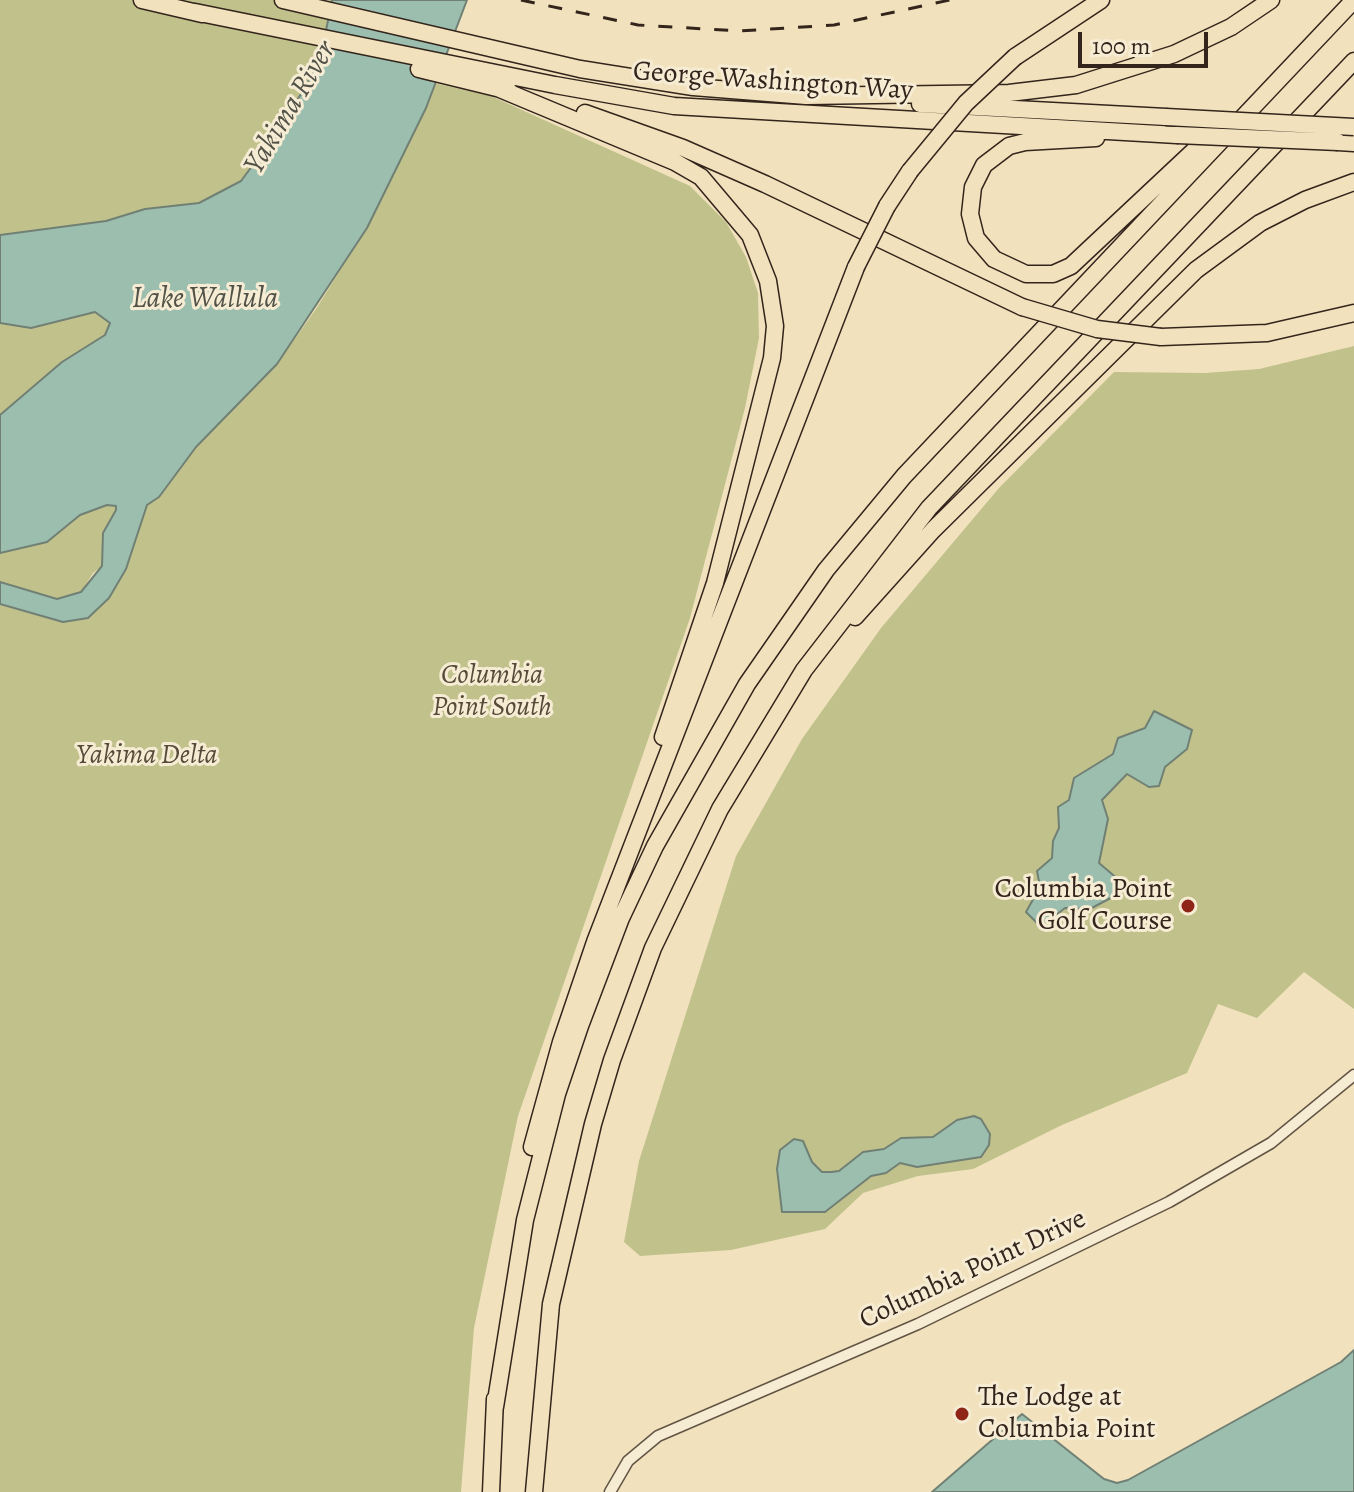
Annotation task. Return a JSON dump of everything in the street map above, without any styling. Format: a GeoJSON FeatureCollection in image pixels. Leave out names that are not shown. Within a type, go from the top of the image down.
{"type":"FeatureCollection","features":[{"type":"Feature","properties":{"kind":"highway","name":"George Washington Way"},"geometry":{"type":"LineString","coordinates":[[142,0],[481,78],[738,112],[1346,142]]}},
{"type":"Feature","properties":{"kind":"highway"},"geometry":{"type":"LineString","coordinates":[[283,0],[643,79],[806,96],[1009,93],[1076,85],[1174,54],[1231,27],[1271,0]]}},
{"type":"Feature","properties":{"kind":"highway"},"geometry":{"type":"LineString","coordinates":[[491,1492],[496,1348],[526,1170],[573,1005],[628,854],[856,267],[887,206],[910,171],[966,103],[1015,57],[1101,0]]}},
{"type":"Feature","properties":{"kind":"highway"},"geometry":{"type":"LineString","coordinates":[[495,1407],[525,1220],[557,1094],[621,918],[686,786],[716,734],[787,625],[904,476],[1354,0]]}},
{"type":"Feature","properties":{"kind":"highway"},"geometry":{"type":"LineString","coordinates":[[1177,135],[1049,140],[1009,146],[984,165],[973,187],[970,214],[976,238],[994,259],[1014,271],[1040,275],[1071,266],[1326,30]]}},
{"type":"Feature","properties":{"kind":"highway"},"geometry":{"type":"LineString","coordinates":[[534,1492],[551,1304],[568,1220],[612,1060],[653,948],[690,865],[759,742],[842,616],[929,508],[1354,61]]}},
{"type":"Feature","properties":{"kind":"highway"},"geometry":{"type":"LineString","coordinates":[[481,78],[500,89],[675,162],[701,177],[750,235],[771,296],[775,326],[772,358],[719,568],[637,809],[628,854]]}},
{"type":"Feature","properties":{"kind":"highway"},"geometry":{"type":"LineString","coordinates":[[500,89],[592,115],[683,148],[1022,307],[1097,329],[1161,337],[1267,333],[1354,313]]}},
{"type":"Feature","properties":{"kind":"highway","name":"George Washington Way"},"geometry":{"type":"LineString","coordinates":[[806,96],[1001,110],[1354,127]]}},
{"type":"Feature","properties":{"kind":"highway"},"geometry":{"type":"LineString","coordinates":[[759,742],[899,566],[1196,270],[1270,217],[1354,182]]}},
{"type":"Feature","properties":{"kind":"street","name":"Columbia Point Drive"},"geometry":{"type":"LineString","coordinates":[[610,1492],[628,1461],[658,1436],[930,1319],[1190,1192],[1271,1143],[1354,1075]]}},
{"type":"Feature","properties":{"kind":"green space"},"geometry":{"type":"Polygon","coordinates":[[[0,0],[332,0],[320,61],[284,123],[241,181],[199,203],[145,209],[106,221],[0,235],[0,0]]]}},
{"type":"Feature","properties":{"kind":"green space"},"geometry":{"type":"Polygon","coordinates":[[[434,83],[491,96],[690,186],[726,222],[746,257],[758,293],[759,338],[745,408],[690,618],[518,1116],[474,1328],[461,1492],[0,1492],[0,604],[63,622],[126,569],[147,505],[159,497],[196,447],[277,364],[316,309],[367,227],[434,83]]]}},
{"type":"Feature","properties":{"kind":"green space"},"geometry":{"type":"Polygon","coordinates":[[[95,312],[110,323],[105,335],[62,362],[0,415],[0,323],[31,328],[95,312]]]}},
{"type":"Feature","properties":{"kind":"green space","name":"Columbia Point Golf Course"},"geometry":{"type":"Polygon","coordinates":[[[1354,346],[1354,1009],[1304,972],[1257,1018],[1218,1004],[1187,1073],[1062,1125],[973,1169],[918,1176],[863,1193],[825,1229],[731,1250],[640,1256],[624,1242],[639,1161],[736,856],[802,739],[881,628],[999,488],[1114,372],[1205,373],[1259,369],[1354,346]]]}},
{"type":"Feature","properties":{"kind":"green space"},"geometry":{"type":"Polygon","coordinates":[[[107,505],[116,506],[116,510],[103,533],[102,566],[93,573],[81,592],[57,599],[0,582],[0,553],[47,542],[80,515],[107,505]]]}},
{"type":"Feature","properties":{"kind":"water","name":"Lake Wallula"},"geometry":{"type":"Polygon","coordinates":[[[332,0],[467,0],[426,108],[367,228],[277,364],[196,447],[159,497],[147,505],[126,569],[109,598],[88,618],[63,622],[0,604],[0,582],[57,599],[81,592],[102,566],[103,533],[116,506],[107,505],[80,515],[47,542],[0,553],[0,415],[62,362],[105,335],[110,323],[95,312],[31,328],[0,323],[0,235],[106,221],[145,209],[199,203],[241,181],[284,123],[320,61],[332,0]]]}},
{"type":"Feature","properties":{"kind":"water"},"geometry":{"type":"Polygon","coordinates":[[[1154,711],[1192,730],[1187,749],[1165,767],[1159,786],[1149,787],[1127,774],[1102,800],[1108,819],[1099,863],[1119,880],[1120,893],[1090,909],[1065,908],[1048,921],[1038,924],[1026,912],[1040,887],[1037,871],[1052,858],[1053,841],[1059,828],[1058,807],[1069,800],[1074,778],[1113,754],[1118,738],[1145,728],[1154,711]]]}},
{"type":"Feature","properties":{"kind":"water"},"geometry":{"type":"Polygon","coordinates":[[[974,1116],[981,1119],[990,1134],[989,1145],[981,1157],[917,1167],[900,1163],[886,1173],[871,1176],[825,1212],[782,1212],[777,1169],[780,1150],[794,1139],[803,1141],[812,1162],[822,1172],[839,1171],[863,1152],[884,1149],[901,1138],[933,1137],[957,1120],[974,1116]]]}},
{"type":"Feature","properties":{"kind":"water"},"geometry":{"type":"Polygon","coordinates":[[[1354,1350],[1354,1492],[932,1492],[1022,1414],[1104,1479],[1117,1483],[1128,1480],[1341,1362],[1354,1350]]]}},
{"type":"Feature","properties":{"kind":"railway"},"geometry":{"type":"LineString","coordinates":[[521,0],[638,25],[739,31],[834,25],[950,0]]}},
{"type":"Feature","properties":{"kind":"place","name":"Columbia Point Golf Course"},"geometry":{"type":"Point","coordinates":[1188,906]}},
{"type":"Feature","properties":{"kind":"place","name":"The Lodge at Columbia Point"},"geometry":{"type":"Point","coordinates":[962,1414]}},
{"type":"Feature","properties":{"kind":"water label","name":"Yakima River"},"geometry":{"type":"Point","coordinates":[291,108]}},
{"type":"Feature","properties":{"kind":"park label","name":"Columbia Point South"},"geometry":{"type":"Point","coordinates":[492,692]}},
{"type":"Feature","properties":{"kind":"park label","name":"Yakima Delta"},"geometry":{"type":"Point","coordinates":[147,756]}}]}
